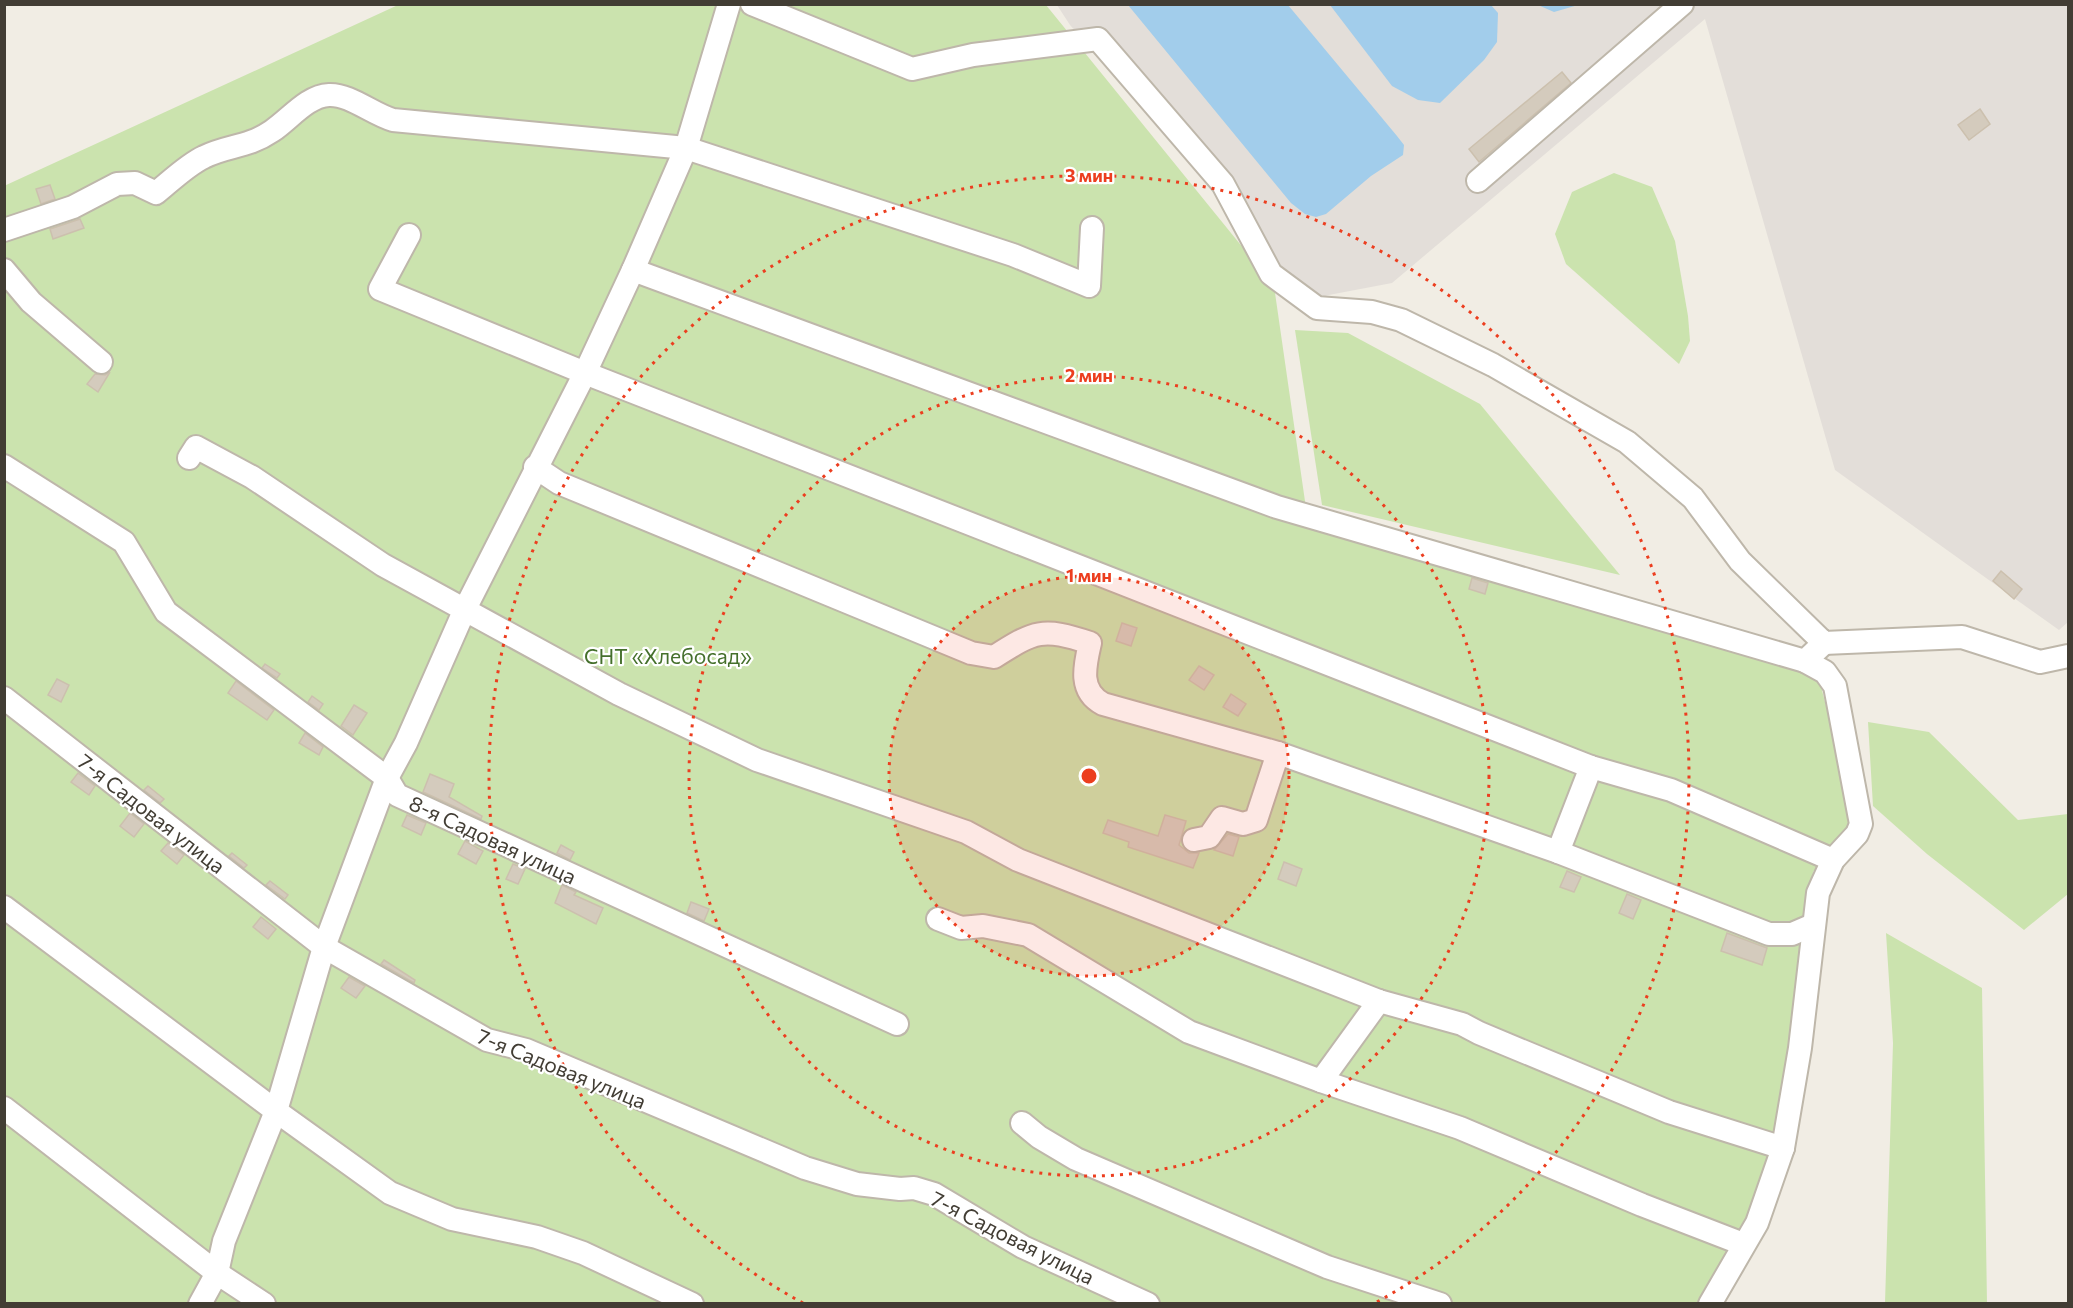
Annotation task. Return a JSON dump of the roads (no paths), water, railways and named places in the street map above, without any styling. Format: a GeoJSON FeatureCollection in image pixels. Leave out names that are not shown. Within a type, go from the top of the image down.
{"type":"FeatureCollection","features":[{"type":"Feature","properties":{"kind":"lane"},"geometry":{"type":"LineString","coordinates":[[200,1304],[217,1273],[224,1241],[276,1111],[324,947],[387,778],[406,743],[465,609],[535,467],[585,373],[633,270],[686,148],[729,4]]}},
{"type":"Feature","properties":{"kind":"lane"},"geometry":{"type":"LineString","coordinates":[[752,4],[912,69],[973,55],[1098,39],[1223,184],[1271,274],[1317,308],[1372,312],[1401,320],[1493,365],[1627,442],[1694,498],[1740,561],[1824,643]]}},
{"type":"Feature","properties":{"kind":"lane"},"geometry":{"type":"LineString","coordinates":[[1478,181],[1682,4]]}},
{"type":"Feature","properties":{"kind":"lane"},"geometry":{"type":"LineString","coordinates":[[4,230],[73,207],[117,184],[135,183],[156,193],[203,157],[249,145],[273,131],[314,98],[325,95],[347,99],[376,115],[393,120],[686,148],[1013,255],[1089,286],[1092,228]]}},
{"type":"Feature","properties":{"kind":"lane"},"geometry":{"type":"LineString","coordinates":[[409,235],[380,289],[585,373],[1591,767],[1671,790],[1833,860]]}},
{"type":"Feature","properties":{"kind":"lane"},"geometry":{"type":"LineString","coordinates":[[4,270],[31,302],[101,362]]}},
{"type":"Feature","properties":{"kind":"lane"},"geometry":{"type":"LineString","coordinates":[[633,270],[1277,507],[1805,661],[1825,672],[1835,686],[1861,824],[1857,834],[1833,860],[1818,893],[1800,1048],[1783,1148],[1757,1223],[1710,1304]]}},
{"type":"Feature","properties":{"kind":"lane"},"geometry":{"type":"LineString","coordinates":[[189,458],[196,447],[252,477],[383,565],[619,694],[757,760],[966,832],[1018,860],[1248,947],[1379,1001],[1462,1024],[1479,1034],[1669,1112],[1783,1148]]}},
{"type":"Feature","properties":{"kind":"lane","name":"8-я Садовая улица"},"geometry":{"type":"LineString","coordinates":[[4,466],[124,542],[166,612],[387,778],[397,795],[897,1024]]}},
{"type":"Feature","properties":{"kind":"lane"},"geometry":{"type":"LineString","coordinates":[[535,467],[559,483],[971,653],[994,657],[1028,635],[1040,633],[1062,634],[1090,643],[1083,672],[1088,688],[1098,701],[1278,753],[1558,852],[1769,934],[1792,934],[1813,925]]}},
{"type":"Feature","properties":{"kind":"lane"},"geometry":{"type":"LineString","coordinates":[[1805,661],[1824,643],[1962,637],[2040,662],[2068,656]]}},
{"type":"Feature","properties":{"kind":"lane","name":"7-я Садовая улица"},"geometry":{"type":"LineString","coordinates":[[4,698],[324,947],[487,1040],[526,1050],[805,1168],[857,1184],[900,1189],[914,1188],[934,1194],[1023,1247],[1148,1304]]}},
{"type":"Feature","properties":{"kind":"lane"},"geometry":{"type":"LineString","coordinates":[[1194,840],[1209,837],[1222,818],[1243,824],[1256,820],[1278,753]]}},
{"type":"Feature","properties":{"kind":"lane"},"geometry":{"type":"LineString","coordinates":[[1558,852],[1591,767]]}},
{"type":"Feature","properties":{"kind":"lane"},"geometry":{"type":"LineString","coordinates":[[4,907],[276,1111],[390,1193],[418,1207],[452,1218],[537,1237],[574,1250],[692,1304]]}},
{"type":"Feature","properties":{"kind":"lane"},"geometry":{"type":"LineString","coordinates":[[938,919],[961,928],[983,926],[1029,935],[1189,1032],[1321,1081],[1460,1128],[1642,1205],[1743,1244]]}},
{"type":"Feature","properties":{"kind":"lane"},"geometry":{"type":"LineString","coordinates":[[1321,1081],[1379,1001]]}},
{"type":"Feature","properties":{"kind":"lane"},"geometry":{"type":"LineString","coordinates":[[4,1108],[217,1273],[264,1304]]}},
{"type":"Feature","properties":{"kind":"lane"},"geometry":{"type":"LineString","coordinates":[[1022,1123],[1039,1137],[1076,1159],[1316,1263],[1440,1304]]}},
{"type":"Feature","properties":{"kind":"water"},"geometry":{"type":"Polygon","coordinates":[[[1128,5],[1288,5],[1404,145],[1403,155],[1371,176],[1326,214],[1316,217],[1305,214],[1291,203],[1128,5]]]}},
{"type":"Feature","properties":{"kind":"water"},"geometry":{"type":"Polygon","coordinates":[[[1330,5],[1491,5],[1498,13],[1497,42],[1484,60],[1440,103],[1418,100],[1392,86],[1330,5]]]}},
{"type":"Feature","properties":{"kind":"water"},"geometry":{"type":"Polygon","coordinates":[[[1538,5],[1578,5],[1554,12],[1538,5]]]}},
{"type":"Feature","properties":{"kind":"park label","name":"СНТ «Хлебосад»"},"geometry":{"type":"Point","coordinates":[668,655]}}]}
